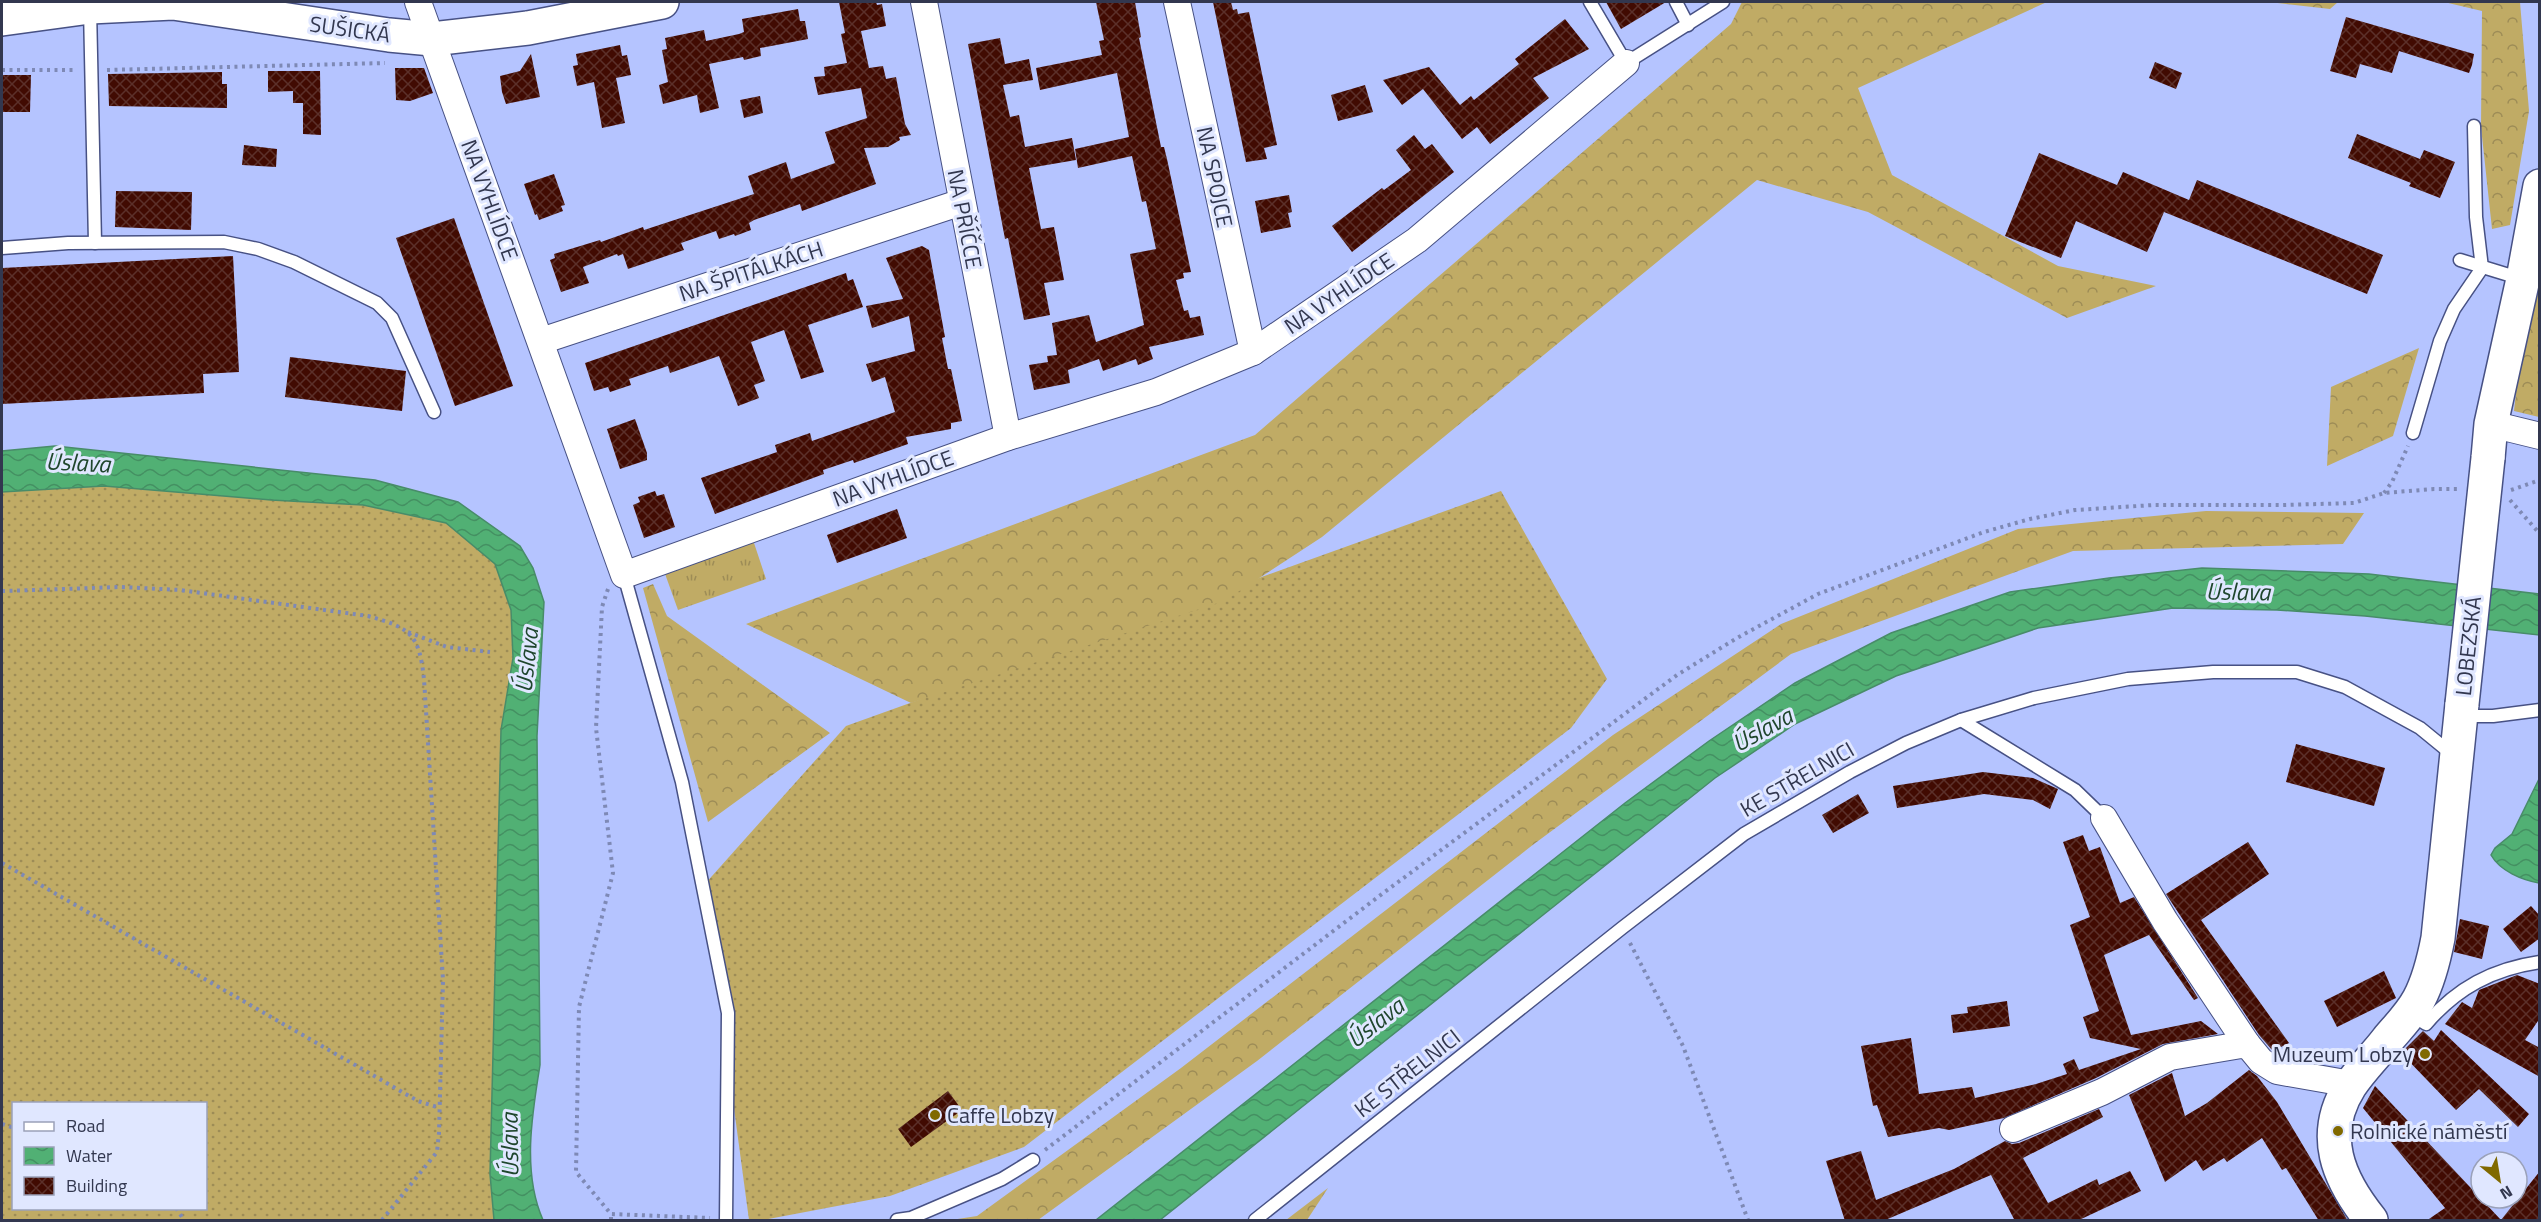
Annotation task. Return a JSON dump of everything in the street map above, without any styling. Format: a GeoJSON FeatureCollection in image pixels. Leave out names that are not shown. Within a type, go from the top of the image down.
{"type":"FeatureCollection","features":[{"type":"Feature","properties":{"kind":"street","name":"NA VYHLÍDCE"},"geometry":{"type":"LineString","coordinates":[[418,2],[620,567],[1008,437],[1156,392],[1253,352],[1417,240],[1626,63]]}},
{"type":"Feature","properties":{"kind":"street","name":"SUŠICKÁ"},"geometry":{"type":"LineString","coordinates":[[2,19],[90,4],[173,3],[389,35],[432,39],[528,28],[662,2]]}},
{"type":"Feature","properties":{"kind":"street","name":"NA PŘÍČCE"},"geometry":{"type":"LineString","coordinates":[[924,2],[1008,437]]}},
{"type":"Feature","properties":{"kind":"street","name":"NA SPOJCE"},"geometry":{"type":"LineString","coordinates":[[1177,2],[1253,352]]}},
{"type":"Feature","properties":{"kind":"street","name":"LOBEZSKÁ"},"geometry":{"type":"LineString","coordinates":[[2351,1084],[2409,1014],[2424,988],[2436,951],[2491,424],[2523,279],[2540,186]]}},
{"type":"Feature","properties":{"kind":"street","name":"NA ŠPITÁLKÁCH"},"geometry":{"type":"LineString","coordinates":[[541,341],[962,202]]}},
{"type":"Feature","properties":{"kind":"street"},"geometry":{"type":"LineString","coordinates":[[2491,424],[2540,436]]}},
{"type":"Feature","properties":{"kind":"street"},"geometry":{"type":"LineString","coordinates":[[2104,818],[2165,921],[2247,1044],[2261,1061],[2277,1071],[2351,1084],[2337,1113],[2333,1132],[2337,1161],[2369,1220]]}},
{"type":"Feature","properties":{"kind":"street"},"geometry":{"type":"LineString","coordinates":[[2013,1129],[2102,1092],[2170,1057],[2247,1044]]}},
{"type":"Feature","properties":{"kind":"lane"},"geometry":{"type":"LineString","coordinates":[[1590,2],[1626,63],[1723,2]]}},
{"type":"Feature","properties":{"kind":"lane"},"geometry":{"type":"LineString","coordinates":[[1676,2],[1688,25]]}},
{"type":"Feature","properties":{"kind":"lane"},"geometry":{"type":"LineString","coordinates":[[90,4],[95,243]]}},
{"type":"Feature","properties":{"kind":"lane"},"geometry":{"type":"LineString","coordinates":[[2413,433],[2445,330],[2454,309],[2482,268],[2476,217],[2474,126]]}},
{"type":"Feature","properties":{"kind":"lane"},"geometry":{"type":"LineString","coordinates":[[2,248],[95,243],[224,242],[276,255],[338,282],[377,303],[392,318],[434,412]]}},
{"type":"Feature","properties":{"kind":"lane"},"geometry":{"type":"LineString","coordinates":[[2460,260],[2523,279]]}},
{"type":"Feature","properties":{"kind":"lane"},"geometry":{"type":"LineString","coordinates":[[620,567],[682,782],[728,1013],[726,1220]]}},
{"type":"Feature","properties":{"kind":"lane","name":"KE STŘELNICI"},"geometry":{"type":"LineString","coordinates":[[1255,1221],[1622,928],[1744,834],[1850,771],[1906,743],[1962,720],[2034,698],[2128,679],[2212,672],[2297,672],[2345,687],[2420,728],[2457,757]]}},
{"type":"Feature","properties":{"kind":"lane"},"geometry":{"type":"LineString","coordinates":[[2461,710],[2493,716],[2540,710]]}},
{"type":"Feature","properties":{"kind":"lane"},"geometry":{"type":"LineString","coordinates":[[1962,720],[2075,790],[2104,818]]}},
{"type":"Feature","properties":{"kind":"lane"},"geometry":{"type":"LineString","coordinates":[[2409,1014],[2426,1024],[2477,980],[2499,971],[2540,962]]}},
{"type":"Feature","properties":{"kind":"lane"},"geometry":{"type":"LineString","coordinates":[[897,1221],[911,1218],[1002,1179],[1033,1160]]}},
{"type":"Feature","properties":{"kind":"path"},"geometry":{"type":"LineString","coordinates":[[2,70],[394,63]]}},
{"type":"Feature","properties":{"kind":"path"},"geometry":{"type":"LineString","coordinates":[[1033,1160],[1382,894],[1677,675],[1780,614],[1818,594],[1984,532],[2074,510],[2154,505],[2354,503],[2384,493],[2392,482],[2413,433]]}},
{"type":"Feature","properties":{"kind":"path"},"geometry":{"type":"LineString","coordinates":[[2505,497],[2510,490],[2539,479]]}},
{"type":"Feature","properties":{"kind":"path"},"geometry":{"type":"LineString","coordinates":[[611,1221],[611,1214],[576,1172],[579,1007],[613,873],[596,728],[602,607],[620,567]]}},
{"type":"Feature","properties":{"kind":"path"},"geometry":{"type":"LineString","coordinates":[[2,591],[121,587],[180,590],[368,616],[397,624],[407,632],[447,647],[490,652]]}},
{"type":"Feature","properties":{"kind":"path"},"geometry":{"type":"LineString","coordinates":[[382,1221],[437,1152],[440,1108],[443,980],[424,679],[421,656],[407,632]]}},
{"type":"Feature","properties":{"kind":"path"},"geometry":{"type":"LineString","coordinates":[[2,863],[418,1101],[440,1108]]}},
{"type":"Feature","properties":{"kind":"path"},"geometry":{"type":"LineString","coordinates":[[1622,928],[1683,1046],[1748,1221]]}},
{"type":"Feature","properties":{"kind":"path"},"geometry":{"type":"LineString","coordinates":[[611,1214],[726,1220]]}},
{"type":"Feature","properties":{"kind":"green space"},"geometry":{"type":"Polygon","coordinates":[[[1742,2],[2047,2],[1858,88],[1892,175],[2058,266],[2156,286],[2067,318],[1868,212],[1757,180],[1322,537],[1224,601],[911,703],[746,624],[1255,435],[1731,24],[1742,2]]]}},
{"type":"Feature","properties":{"kind":"green space"},"geometry":{"type":"Polygon","coordinates":[[[2269,2],[2338,2],[2330,9],[2269,2]]]}},
{"type":"Feature","properties":{"kind":"green space"},"geometry":{"type":"Polygon","coordinates":[[[2444,2],[2520,2],[2529,111],[2510,225],[2492,229],[2481,127],[2482,11],[2444,2]]]}},
{"type":"Feature","properties":{"kind":"green space"},"geometry":{"type":"Polygon","coordinates":[[[2539,282],[2539,417],[2514,411],[2519,365],[2539,282]]]}},
{"type":"Feature","properties":{"kind":"green space"},"geometry":{"type":"Polygon","coordinates":[[[2419,348],[2393,436],[2327,466],[2331,387],[2419,348]]]}},
{"type":"Feature","properties":{"kind":"green space"},"geometry":{"type":"Polygon","coordinates":[[[104,486],[363,505],[446,523],[495,564],[511,610],[513,658],[501,730],[490,1174],[494,1220],[2,1220],[2,492],[104,486]]]}},
{"type":"Feature","properties":{"kind":"green space"},"geometry":{"type":"Polygon","coordinates":[[[1501,491],[1607,679],[1571,728],[1024,1147],[890,1196],[763,1220],[749,1220],[704,885],[846,726],[1501,491]]]}},
{"type":"Feature","properties":{"kind":"green space"},"geometry":{"type":"Polygon","coordinates":[[[2206,511],[2364,513],[2343,544],[2073,551],[1791,654],[1534,844],[1257,1061],[1038,1220],[951,1220],[977,1216],[1181,1068],[1613,735],[1781,624],[2018,529],[2206,511]]]}},
{"type":"Feature","properties":{"kind":"green space"},"geometry":{"type":"Polygon","coordinates":[[[753,540],[766,579],[678,610],[664,571],[753,540]]]}},
{"type":"Feature","properties":{"kind":"green space"},"geometry":{"type":"Polygon","coordinates":[[[653,584],[667,616],[830,733],[708,822],[643,588],[653,584]]]}},
{"type":"Feature","properties":{"kind":"green space"},"geometry":{"type":"Polygon","coordinates":[[[1328,1188],[1307,1220],[1286,1220],[1328,1188]]]}},
{"type":"Feature","properties":{"kind":"water","name":"Úslava"},"geometry":{"type":"Polygon","coordinates":[[[55,446],[375,480],[458,502],[520,546],[533,568],[544,602],[537,736],[540,1065],[531,1143],[533,1183],[543,1220],[494,1220],[490,1174],[501,730],[513,658],[511,610],[495,564],[446,523],[363,505],[104,486],[2,492],[2,451],[55,446]]]}},
{"type":"Feature","properties":{"kind":"water","name":"Úslava"},"geometry":{"type":"Polygon","coordinates":[[[2202,568],[2369,574],[2539,594],[2539,635],[2365,616],[2277,610],[2173,608],[2038,628],[1896,676],[1795,724],[1715,778],[1160,1220],[1096,1220],[1625,803],[1709,741],[1795,683],[1891,633],[2010,592],[2202,568]]]}},
{"type":"Feature","properties":{"kind":"water"},"geometry":{"type":"Polygon","coordinates":[[[2539,779],[2539,883],[2512,874],[2500,866],[2491,855],[2495,848],[2512,834],[2539,779]]]}},
{"type":"Feature","properties":{"kind":"building"},"geometry":{"type":"Polygon","coordinates":[[[839,2],[882,4],[886,26],[861,31],[869,68],[883,66],[886,79],[896,77],[905,124],[911,135],[899,137],[900,140],[888,147],[864,148],[876,184],[802,211],[800,204],[754,220],[749,223],[751,230],[735,236],[734,234],[719,239],[716,231],[681,243],[684,250],[628,269],[623,254],[618,256],[617,254],[583,267],[589,283],[561,292],[550,260],[555,258],[554,254],[600,240],[601,242],[643,227],[644,230],[754,194],[748,176],[786,162],[791,179],[835,163],[825,132],[867,118],[861,88],[818,95],[814,77],[825,76],[824,67],[847,63],[841,34],[845,33],[839,2]]]}},
{"type":"Feature","properties":{"kind":"building"},"geometry":{"type":"Polygon","coordinates":[[[1096,2],[1135,2],[1141,37],[1139,38],[1161,147],[1164,147],[1167,159],[1191,272],[1183,273],[1184,278],[1176,280],[1184,311],[1188,310],[1190,318],[1200,316],[1204,335],[1149,347],[1153,359],[1138,365],[1136,359],[1103,371],[1099,359],[1068,370],[1070,383],[1034,390],[1029,365],[1048,362],[1047,356],[1057,355],[1052,323],[1089,315],[1096,342],[1144,325],[1130,254],[1156,249],[1146,201],[1142,202],[1132,156],[1078,168],[1075,149],[1129,137],[1117,73],[1040,90],[1036,68],[1102,55],[1099,41],[1104,40],[1096,2]]]}},
{"type":"Feature","properties":{"kind":"building"},"geometry":{"type":"Polygon","coordinates":[[[1213,2],[1231,2],[1233,10],[1237,9],[1238,14],[1249,12],[1277,145],[1264,148],[1267,159],[1246,162],[1213,2]]]}},
{"type":"Feature","properties":{"kind":"building"},"geometry":{"type":"Polygon","coordinates":[[[1606,2],[1666,2],[1621,29],[1606,2]]]}},
{"type":"Feature","properties":{"kind":"building"},"geometry":{"type":"Polygon","coordinates":[[[798,9],[800,21],[805,21],[808,39],[760,48],[761,56],[709,64],[719,108],[700,113],[697,95],[663,104],[659,85],[668,82],[662,50],[667,49],[665,38],[704,30],[706,41],[739,34],[744,32],[742,19],[798,9]]]}},
{"type":"Feature","properties":{"kind":"building"},"geometry":{"type":"Polygon","coordinates":[[[2346,17],[2474,54],[2469,73],[2399,51],[2392,73],[2360,64],[2356,78],[2330,71],[2346,17]]]}},
{"type":"Feature","properties":{"kind":"building"},"geometry":{"type":"Polygon","coordinates":[[[1565,19],[1589,49],[1533,78],[1549,98],[1490,144],[1477,127],[1462,139],[1423,89],[1402,105],[1383,80],[1429,67],[1460,105],[1471,96],[1474,100],[1519,64],[1515,59],[1565,19]]]}},
{"type":"Feature","properties":{"kind":"building"},"geometry":{"type":"Polygon","coordinates":[[[1000,38],[1005,64],[1029,59],[1033,80],[1003,85],[1010,117],[1019,115],[1025,147],[1072,138],[1076,160],[1029,168],[1041,229],[1054,227],[1064,280],[1044,283],[1050,315],[1024,320],[1008,238],[1005,239],[968,44],[1000,38]]]}},
{"type":"Feature","properties":{"kind":"building"},"geometry":{"type":"Polygon","coordinates":[[[620,45],[622,56],[627,55],[631,75],[616,78],[625,123],[602,128],[594,82],[577,86],[573,66],[578,65],[576,54],[620,45]]]}},
{"type":"Feature","properties":{"kind":"building"},"geometry":{"type":"Polygon","coordinates":[[[531,54],[540,97],[506,104],[500,76],[520,71],[531,54]]]}},
{"type":"Feature","properties":{"kind":"building"},"geometry":{"type":"Polygon","coordinates":[[[2155,62],[2182,73],[2176,89],[2149,78],[2155,62]]]}},
{"type":"Feature","properties":{"kind":"building"},"geometry":{"type":"Polygon","coordinates":[[[395,68],[424,68],[433,93],[410,101],[396,100],[395,68]]]}},
{"type":"Feature","properties":{"kind":"building"},"geometry":{"type":"Polygon","coordinates":[[[268,71],[320,71],[321,135],[303,134],[303,103],[293,103],[293,91],[268,92],[268,71]]]}},
{"type":"Feature","properties":{"kind":"building"},"geometry":{"type":"Polygon","coordinates":[[[222,72],[222,84],[227,84],[227,108],[109,106],[108,74],[222,72]]]}},
{"type":"Feature","properties":{"kind":"building"},"geometry":{"type":"Polygon","coordinates":[[[2,75],[31,75],[30,112],[2,112],[2,75]]]}},
{"type":"Feature","properties":{"kind":"building"},"geometry":{"type":"Polygon","coordinates":[[[1365,85],[1373,112],[1338,121],[1331,95],[1365,85]]]}},
{"type":"Feature","properties":{"kind":"building"},"geometry":{"type":"Polygon","coordinates":[[[760,96],[763,113],[744,118],[740,100],[760,96]]]}},
{"type":"Feature","properties":{"kind":"building"},"geometry":{"type":"Polygon","coordinates":[[[2357,134],[2420,159],[2424,150],[2455,162],[2440,198],[2409,186],[2411,183],[2348,158],[2357,134]]]}},
{"type":"Feature","properties":{"kind":"building"},"geometry":{"type":"Polygon","coordinates":[[[1414,135],[1425,149],[1432,144],[1454,172],[1352,252],[1332,226],[1382,188],[1384,190],[1411,170],[1396,150],[1414,135]]]}},
{"type":"Feature","properties":{"kind":"building"},"geometry":{"type":"Polygon","coordinates":[[[244,145],[277,149],[276,167],[242,165],[244,145]]]}},
{"type":"Feature","properties":{"kind":"building"},"geometry":{"type":"Polygon","coordinates":[[[2039,153],[2117,185],[2123,172],[2189,200],[2197,180],[2383,255],[2367,294],[2164,212],[2147,252],[2076,221],[2061,258],[2005,236],[2039,153]]]}},
{"type":"Feature","properties":{"kind":"building"},"geometry":{"type":"Polygon","coordinates":[[[554,174],[565,205],[561,206],[563,211],[539,220],[524,184],[554,174]]]}},
{"type":"Feature","properties":{"kind":"building"},"geometry":{"type":"Polygon","coordinates":[[[116,191],[192,192],[191,230],[115,227],[116,191]]]}},
{"type":"Feature","properties":{"kind":"building"},"geometry":{"type":"Polygon","coordinates":[[[1289,195],[1292,212],[1288,213],[1291,227],[1261,233],[1255,201],[1289,195]]]}},
{"type":"Feature","properties":{"kind":"building"},"geometry":{"type":"Polygon","coordinates":[[[454,218],[513,386],[455,406],[396,238],[454,218]]]}},
{"type":"Feature","properties":{"kind":"building"},"geometry":{"type":"Polygon","coordinates":[[[922,246],[929,250],[945,337],[942,338],[962,421],[951,423],[951,429],[906,437],[908,444],[854,463],[853,460],[823,470],[824,474],[715,514],[701,478],[777,452],[775,445],[810,433],[812,441],[895,412],[885,377],[872,382],[866,364],[915,351],[909,316],[872,328],[866,306],[903,299],[886,258],[922,246]]]}},
{"type":"Feature","properties":{"kind":"building"},"geometry":{"type":"Polygon","coordinates":[[[233,256],[239,372],[203,374],[204,393],[2,404],[2,268],[233,256]]]}},
{"type":"Feature","properties":{"kind":"building"},"geometry":{"type":"Polygon","coordinates":[[[846,273],[848,281],[853,279],[863,307],[808,325],[824,372],[801,379],[784,330],[751,342],[765,381],[754,385],[759,398],[738,406],[719,356],[670,373],[668,366],[629,379],[631,385],[610,392],[608,387],[594,391],[585,363],[846,273]]]}},
{"type":"Feature","properties":{"kind":"building"},"geometry":{"type":"Polygon","coordinates":[[[290,357],[406,371],[402,411],[285,397],[290,357]]]}},
{"type":"Feature","properties":{"kind":"building"},"geometry":{"type":"Polygon","coordinates":[[[635,419],[647,453],[647,460],[620,469],[607,429],[635,419]]]}},
{"type":"Feature","properties":{"kind":"building"},"geometry":{"type":"Polygon","coordinates":[[[655,491],[657,496],[664,494],[675,527],[644,538],[633,505],[640,502],[638,497],[655,491]]]}},
{"type":"Feature","properties":{"kind":"building"},"geometry":{"type":"Polygon","coordinates":[[[897,509],[907,538],[837,563],[827,535],[897,509]]]}},
{"type":"Feature","properties":{"kind":"building"},"geometry":{"type":"Polygon","coordinates":[[[2296,744],[2385,768],[2374,806],[2286,782],[2296,744]]]}},
{"type":"Feature","properties":{"kind":"building"},"geometry":{"type":"Polygon","coordinates":[[[1983,772],[2033,778],[2058,789],[2050,809],[2033,800],[1984,794],[1897,808],[1893,786],[1983,772]]]}},
{"type":"Feature","properties":{"kind":"building"},"geometry":{"type":"Polygon","coordinates":[[[1858,794],[1869,813],[1833,833],[1822,815],[1858,794]]]}},
{"type":"Feature","properties":{"kind":"building"},"geometry":{"type":"Polygon","coordinates":[[[2083,835],[2089,851],[2100,847],[2120,903],[2134,897],[2198,998],[2194,1000],[2149,935],[2104,955],[2131,1035],[2201,1021],[2218,1034],[2163,1044],[2096,1078],[2004,1118],[1949,1130],[1939,1128],[1888,1137],[1877,1105],[1873,1106],[1861,1046],[1911,1038],[1919,1094],[1972,1087],[1975,1098],[2036,1084],[2067,1074],[2063,1064],[2074,1059],[2079,1070],[2141,1049],[2090,1038],[2083,1017],[2099,1011],[2070,925],[2090,917],[2063,842],[2083,835]]]}},
{"type":"Feature","properties":{"kind":"building"},"geometry":{"type":"Polygon","coordinates":[[[2248,842],[2269,874],[2201,920],[2289,1043],[2273,1051],[2259,1035],[2166,894],[2248,842]]]}},
{"type":"Feature","properties":{"kind":"building"},"geometry":{"type":"Polygon","coordinates":[[[2531,906],[2540,916],[2540,938],[2521,952],[2503,929],[2531,906]]]}},
{"type":"Feature","properties":{"kind":"building"},"geometry":{"type":"Polygon","coordinates":[[[2460,919],[2489,926],[2482,959],[2454,952],[2460,919]]]}},
{"type":"Feature","properties":{"kind":"building"},"geometry":{"type":"Polygon","coordinates":[[[2384,971],[2396,998],[2337,1027],[2324,1001],[2384,971]]]}},
{"type":"Feature","properties":{"kind":"building"},"geometry":{"type":"Polygon","coordinates":[[[2517,975],[2540,984],[2540,1018],[2525,1040],[2540,1048],[2540,1077],[2445,1024],[2462,1002],[2472,1008],[2479,990],[2517,975]]]}},
{"type":"Feature","properties":{"kind":"building"},"geometry":{"type":"Polygon","coordinates":[[[2007,1001],[2010,1026],[1953,1033],[1951,1015],[1968,1013],[1967,1007],[2007,1001]]]}},
{"type":"Feature","properties":{"kind":"building"},"geometry":{"type":"Polygon","coordinates":[[[2441,1030],[2529,1114],[2518,1127],[2479,1089],[2456,1110],[2401,1053],[2423,1031],[2434,1041],[2441,1030]]]}},
{"type":"Feature","properties":{"kind":"building"},"geometry":{"type":"Polygon","coordinates":[[[2249,1070],[2257,1076],[2277,1102],[2348,1221],[2319,1221],[2286,1168],[2282,1170],[2262,1138],[2227,1162],[2224,1158],[2203,1171],[2196,1160],[2165,1182],[2129,1095],[2172,1073],[2185,1116],[2207,1103],[2249,1070]]]}},
{"type":"Feature","properties":{"kind":"building"},"geometry":{"type":"Polygon","coordinates":[[[2375,1086],[2469,1186],[2469,1210],[2492,1210],[2501,1220],[2509,1210],[2529,1210],[2529,1185],[2540,1171],[2540,1221],[2426,1221],[2445,1208],[2363,1108],[2375,1086]]]}},
{"type":"Feature","properties":{"kind":"building"},"geometry":{"type":"Polygon","coordinates":[[[948,1091],[962,1110],[911,1147],[898,1129],[948,1091]]]}},
{"type":"Feature","properties":{"kind":"building"},"geometry":{"type":"Polygon","coordinates":[[[2099,1109],[2103,1117],[2023,1158],[2048,1203],[2097,1179],[2099,1185],[2130,1171],[2141,1191],[2077,1221],[2015,1221],[1991,1175],[1883,1221],[1845,1221],[1826,1161],[1861,1151],[1876,1200],[1954,1169],[2005,1141],[2012,1144],[2019,1143],[2099,1109]]]}},
{"type":"Feature","properties":{"kind":"place","name":"Muzeum Lobzy"},"geometry":{"type":"Point","coordinates":[2425,1054]}},
{"type":"Feature","properties":{"kind":"place","name":"Caffe Lobzy"},"geometry":{"type":"Point","coordinates":[935,1115]}},
{"type":"Feature","properties":{"kind":"place","name":"Rolnické náměstí"},"geometry":{"type":"Point","coordinates":[2338,1131]}}]}
